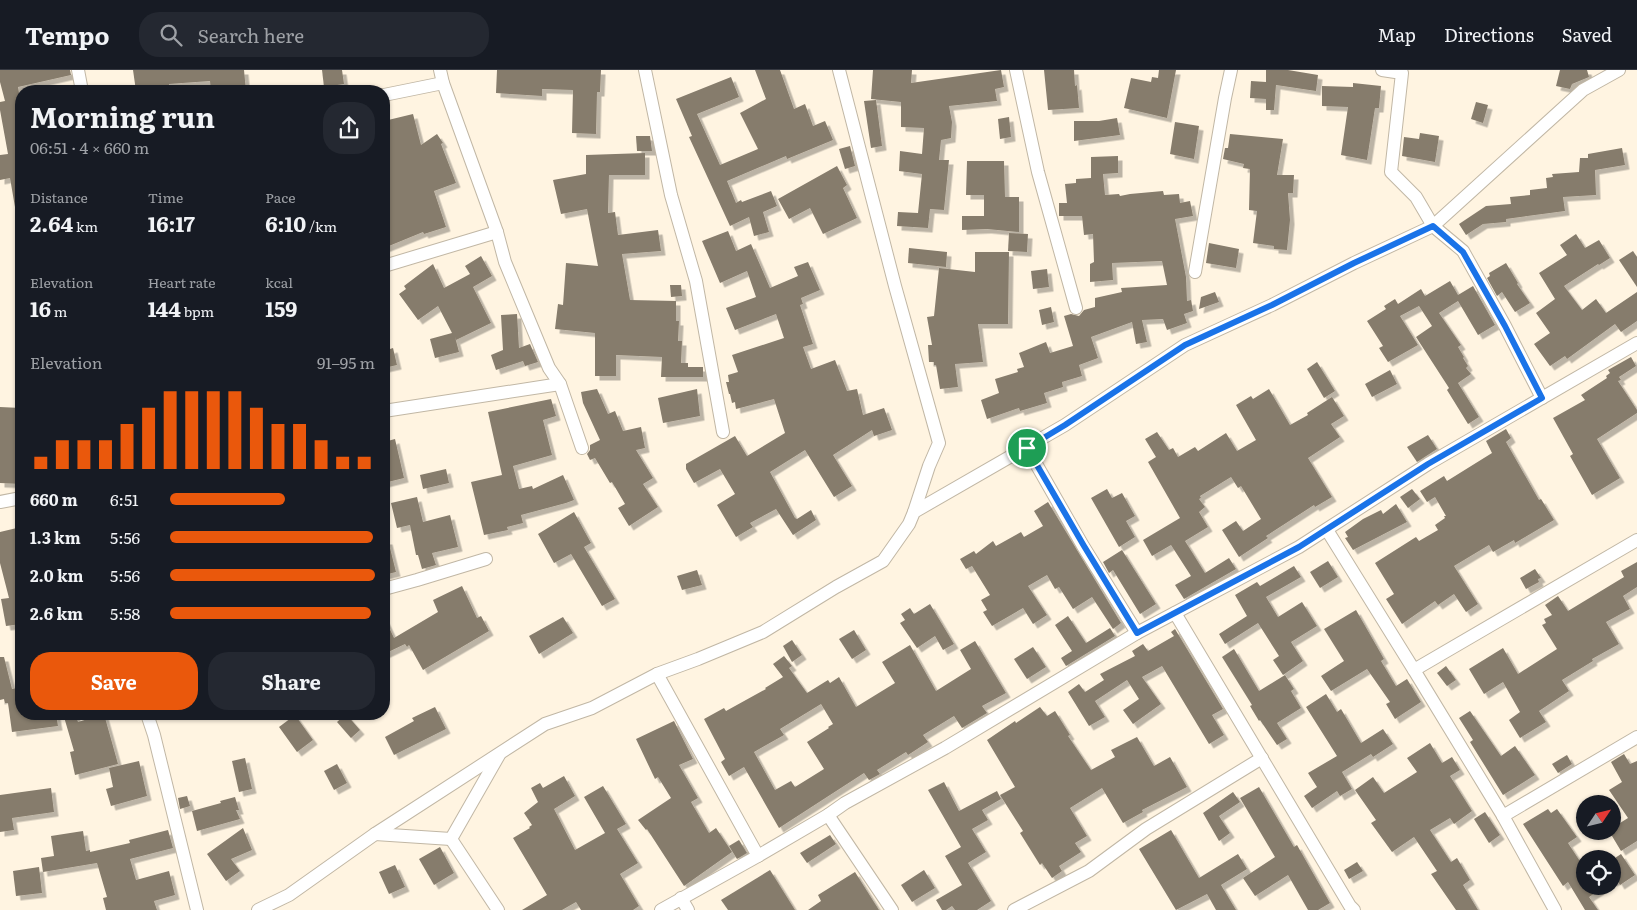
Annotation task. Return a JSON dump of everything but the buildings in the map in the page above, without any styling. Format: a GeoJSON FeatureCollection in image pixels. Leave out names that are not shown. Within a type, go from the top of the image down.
{"type":"FeatureCollection","features":[{"type":"Feature","properties":{"kind":"street"},"geometry":{"type":"LineString","coordinates":[[78,70],[81,85]]}},
{"type":"Feature","properties":{"kind":"street"},"geometry":{"type":"LineString","coordinates":[[440,70],[443,83],[498,232],[505,262],[549,368],[560,384],[582,448]]}},
{"type":"Feature","properties":{"kind":"street"},"geometry":{"type":"LineString","coordinates":[[646,70],[671,195],[696,281],[723,432]]}},
{"type":"Feature","properties":{"kind":"street"},"geometry":{"type":"LineString","coordinates":[[258,910],[289,895],[375,834],[544,724],[592,708],[657,674],[763,632],[836,587],[883,561],[909,524],[939,443],[895,286],[839,70]]}},
{"type":"Feature","properties":{"kind":"street"},"geometry":{"type":"LineString","coordinates":[[1016,70],[1038,172],[1076,308]]}},
{"type":"Feature","properties":{"kind":"street"},"geometry":{"type":"LineString","coordinates":[[1195,272],[1231,70]]}},
{"type":"Feature","properties":{"kind":"street"},"geometry":{"type":"LineString","coordinates":[[1382,70],[1403,72],[1391,172],[1416,197],[1433,226],[1463,252],[1505,326],[1542,398]]}},
{"type":"Feature","properties":{"kind":"street"},"geometry":{"type":"LineString","coordinates":[[914,512],[1065,425],[1185,345],[1272,305],[1354,263],[1433,226],[1583,90],[1620,70]]}},
{"type":"Feature","properties":{"kind":"street"},"geometry":{"type":"LineString","coordinates":[[390,94],[443,83]]}},
{"type":"Feature","properties":{"kind":"street"},"geometry":{"type":"LineString","coordinates":[[390,264],[498,232]]}},
{"type":"Feature","properties":{"kind":"street"},"geometry":{"type":"LineString","coordinates":[[661,910],[758,856],[845,803],[945,748],[1137,633],[1299,547],[1428,464],[1637,343]]}},
{"type":"Feature","properties":{"kind":"street"},"geometry":{"type":"LineString","coordinates":[[390,411],[560,384]]}},
{"type":"Feature","properties":{"kind":"street"},"geometry":{"type":"LineString","coordinates":[[1027,448],[1137,633]]}},
{"type":"Feature","properties":{"kind":"street"},"geometry":{"type":"LineString","coordinates":[[0,502],[15,499]]}},
{"type":"Feature","properties":{"kind":"street"},"geometry":{"type":"LineString","coordinates":[[1327,530],[1503,816],[1555,910]]}},
{"type":"Feature","properties":{"kind":"street"},"geometry":{"type":"LineString","coordinates":[[1414,670],[1637,540]]}},
{"type":"Feature","properties":{"kind":"street"},"geometry":{"type":"LineString","coordinates":[[390,587],[486,559]]}},
{"type":"Feature","properties":{"kind":"street"},"geometry":{"type":"LineString","coordinates":[[1175,613],[1262,758],[1349,909]]}},
{"type":"Feature","properties":{"kind":"street"},"geometry":{"type":"LineString","coordinates":[[657,674],[758,856]]}},
{"type":"Feature","properties":{"kind":"street"},"geometry":{"type":"LineString","coordinates":[[149,720],[197,910]]}},
{"type":"Feature","properties":{"kind":"street"},"geometry":{"type":"LineString","coordinates":[[1503,816],[1637,738]]}},
{"type":"Feature","properties":{"kind":"street"},"geometry":{"type":"LineString","coordinates":[[451,839],[500,753]]}},
{"type":"Feature","properties":{"kind":"street"},"geometry":{"type":"LineString","coordinates":[[1014,910],[1089,871],[1146,829],[1262,758]]}},
{"type":"Feature","properties":{"kind":"street"},"geometry":{"type":"LineString","coordinates":[[828,815],[892,910]]}},
{"type":"Feature","properties":{"kind":"street"},"geometry":{"type":"LineString","coordinates":[[375,834],[451,839]]}},
{"type":"Feature","properties":{"kind":"street"},"geometry":{"type":"LineString","coordinates":[[451,839],[498,910]]}},
{"type":"Feature","properties":{"kind":"street"},"geometry":{"type":"LineString","coordinates":[[680,898],[688,910]]}},
{"type":"Feature","properties":{"kind":"route"},"geometry":{"type":"LineString","coordinates":[[1433,226],[1463,252],[1505,326],[1542,398],[1428,464],[1299,547],[1137,633],[1027,448],[1185,345],[1272,305],[1354,263],[1433,226]]}}]}
